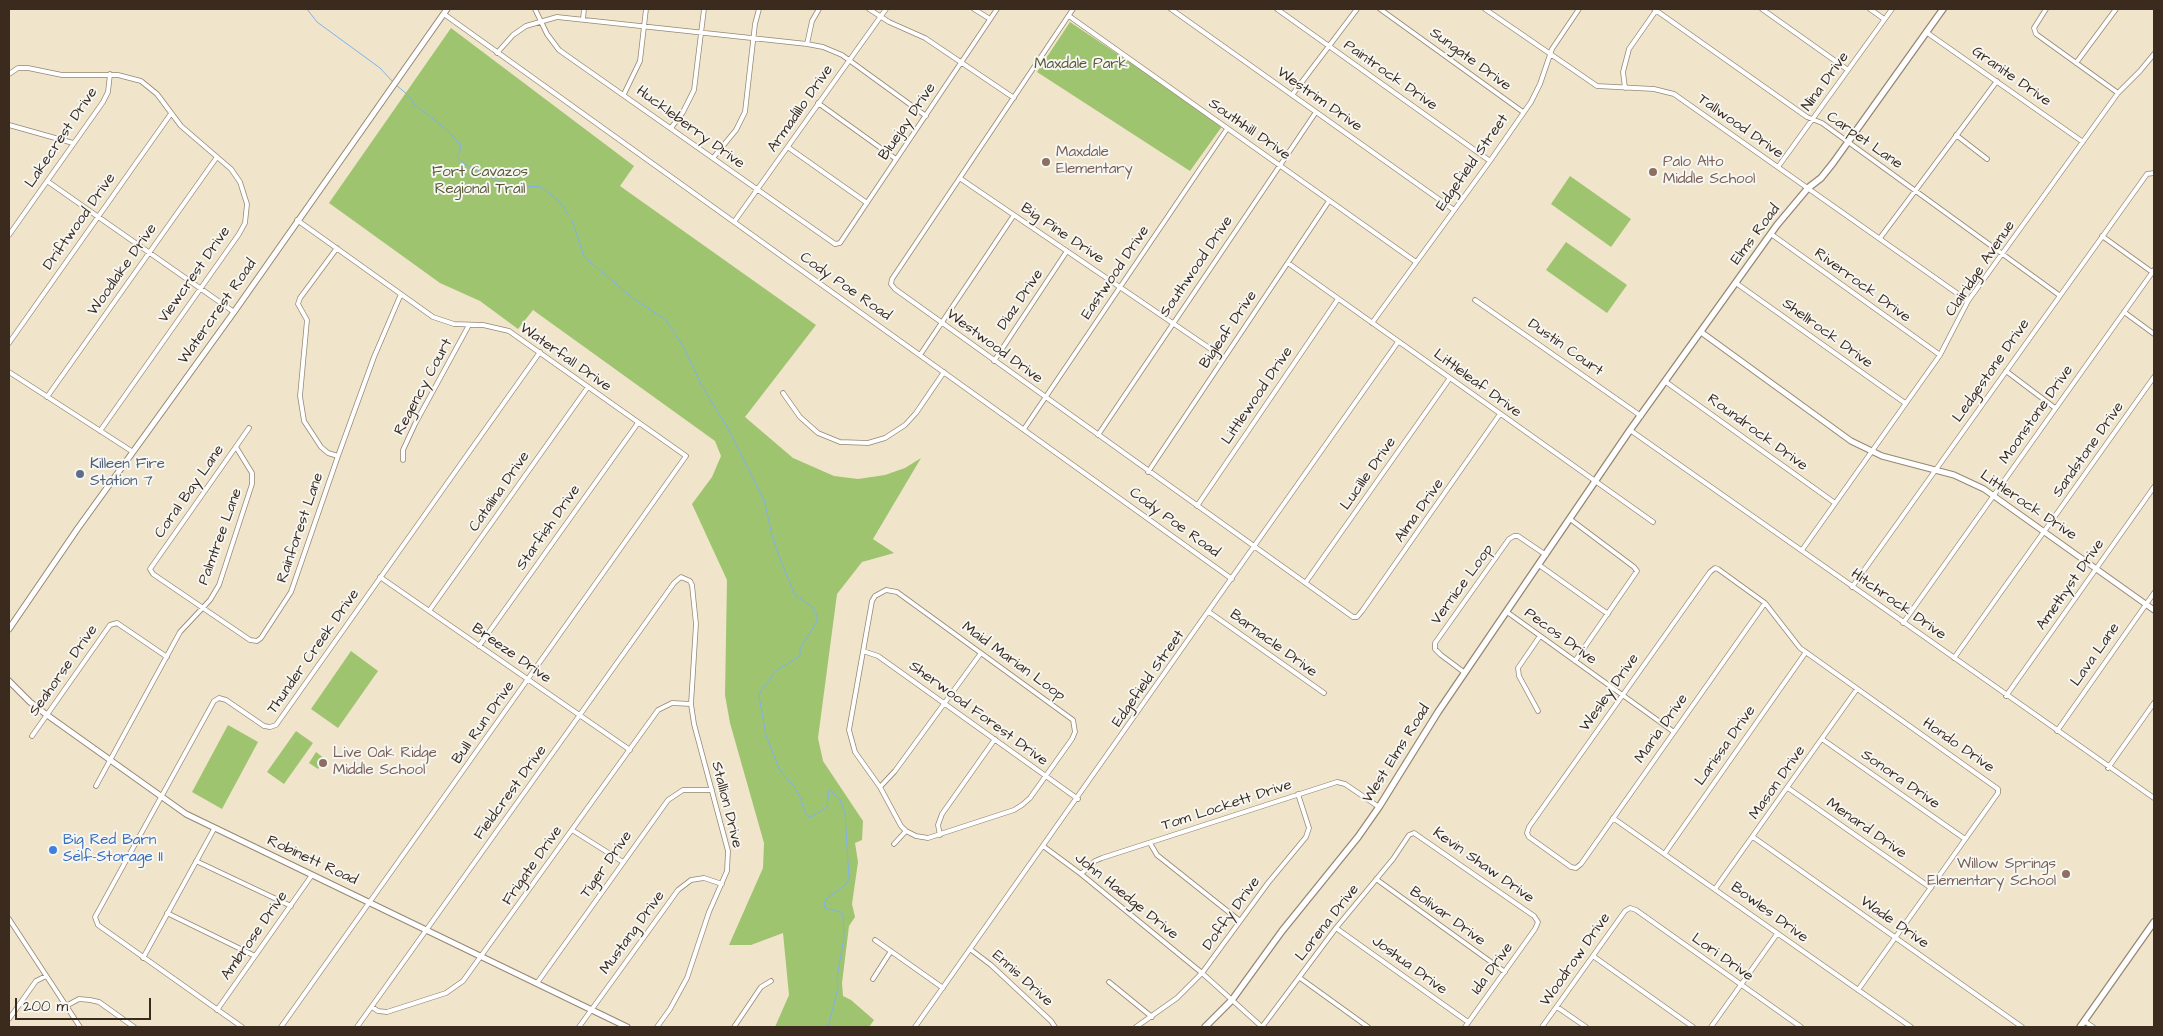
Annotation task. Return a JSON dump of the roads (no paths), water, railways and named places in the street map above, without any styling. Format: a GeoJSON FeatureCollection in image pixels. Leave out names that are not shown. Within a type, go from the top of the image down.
{"type":"FeatureCollection","features":[{"type":"Feature","properties":{"kind":"main road","name":"Elms Road"},"geometry":{"type":"LineString","coordinates":[[1595,481],[1771,234],[1808,188],[1821,178],[1943,9]]}},
{"type":"Feature","properties":{"kind":"main road","name":"West Elms Road"},"geometry":{"type":"LineString","coordinates":[[1205,1027],[1232,1000],[1282,931],[1358,837],[1379,807],[1438,712],[1595,481]]}},
{"type":"Feature","properties":{"kind":"main road"},"geometry":{"type":"LineString","coordinates":[[2080,1027],[2154,922]]}},
{"type":"Feature","properties":{"kind":"street","name":"Watercrest Road"},"geometry":{"type":"LineString","coordinates":[[9,629],[78,528],[234,312],[447,9]]}},
{"type":"Feature","properties":{"kind":"street","name":"Huckleberry Drive"},"geometry":{"type":"LineString","coordinates":[[535,9],[547,34],[559,50],[835,244]]}},
{"type":"Feature","properties":{"kind":"street"},"geometry":{"type":"LineString","coordinates":[[583,19],[584,9]]}},
{"type":"Feature","properties":{"kind":"street"},"geometry":{"type":"LineString","coordinates":[[624,94],[640,61],[646,9]]}},
{"type":"Feature","properties":{"kind":"street"},"geometry":{"type":"LineString","coordinates":[[671,128],[683,112],[694,90],[704,9]]}},
{"type":"Feature","properties":{"kind":"street"},"geometry":{"type":"LineString","coordinates":[[713,158],[736,130],[745,112],[753,38],[759,9]]}},
{"type":"Feature","properties":{"kind":"street"},"geometry":{"type":"LineString","coordinates":[[807,44],[812,21],[819,9]]}},
{"type":"Feature","properties":{"kind":"street"},"geometry":{"type":"LineString","coordinates":[[869,9],[880,17],[916,33],[1014,98]]}},
{"type":"Feature","properties":{"kind":"street","name":"Armadillo Drive"},"geometry":{"type":"LineString","coordinates":[[734,222],[789,148],[818,103],[886,9]]}},
{"type":"Feature","properties":{"kind":"street"},"geometry":{"type":"LineString","coordinates":[[974,9],[990,19]]}},
{"type":"Feature","properties":{"kind":"street","name":"Bluejay Drive"},"geometry":{"type":"LineString","coordinates":[[835,244],[840,243],[997,9]]}},
{"type":"Feature","properties":{"kind":"street","name":"Westwood Drive"},"geometry":{"type":"LineString","coordinates":[[1073,9],[891,282],[895,289],[941,324],[1355,617]]}},
{"type":"Feature","properties":{"kind":"street","name":"Westrim Drive"},"geometry":{"type":"LineString","coordinates":[[1171,9],[1454,210]]}},
{"type":"Feature","properties":{"kind":"street","name":"Paintrock Drive"},"geometry":{"type":"LineString","coordinates":[[1276,9],[1490,161]]}},
{"type":"Feature","properties":{"kind":"street"},"geometry":{"type":"LineString","coordinates":[[1292,95],[1357,9]]}},
{"type":"Feature","properties":{"kind":"street","name":"Sungate Drive"},"geometry":{"type":"LineString","coordinates":[[1380,9],[1523,112]]}},
{"type":"Feature","properties":{"kind":"street","name":"Tallwood Drive"},"geometry":{"type":"LineString","coordinates":[[1485,9],[1597,86],[1654,89],[1674,94],[1968,302]]}},
{"type":"Feature","properties":{"kind":"street","name":"Edgefield Street"},"geometry":{"type":"LineString","coordinates":[[1372,323],[1490,161],[1523,112],[1538,88],[1550,54],[1558,39],[1579,9]]}},
{"type":"Feature","properties":{"kind":"street"},"geometry":{"type":"LineString","coordinates":[[1624,88],[1624,65],[1629,49],[1656,9]]}},
{"type":"Feature","properties":{"kind":"street","name":"Carpet Lane"},"geometry":{"type":"LineString","coordinates":[[1656,9],[1812,120],[1822,123],[2059,295]]}},
{"type":"Feature","properties":{"kind":"street"},"geometry":{"type":"LineString","coordinates":[[1762,9],[1848,70]]}},
{"type":"Feature","properties":{"kind":"street"},"geometry":{"type":"LineString","coordinates":[[1870,9],[1884,19]]}},
{"type":"Feature","properties":{"kind":"street","name":"Nina Drive"},"geometry":{"type":"LineString","coordinates":[[1778,167],[1892,9]]}},
{"type":"Feature","properties":{"kind":"street"},"geometry":{"type":"LineString","coordinates":[[2046,9],[2034,28],[2036,34],[2118,93]]}},
{"type":"Feature","properties":{"kind":"street"},"geometry":{"type":"LineString","coordinates":[[2076,63],[2116,9]]}},
{"type":"Feature","properties":{"kind":"street","name":"Cody Poe Road"},"geometry":{"type":"LineString","coordinates":[[444,14],[1232,580]]}},
{"type":"Feature","properties":{"kind":"street","name":"Southhill Drive"},"geometry":{"type":"LineString","coordinates":[[1069,16],[1416,262]]}},
{"type":"Feature","properties":{"kind":"street"},"geometry":{"type":"LineString","coordinates":[[497,53],[513,36],[526,26],[541,20],[557,17],[807,44],[829,48],[850,59],[926,116]]}},
{"type":"Feature","properties":{"kind":"street","name":"Granite Drive"},"geometry":{"type":"LineString","coordinates":[[1926,32],[2083,142]]}},
{"type":"Feature","properties":{"kind":"street","name":"Clairidge Avenue"},"geometry":{"type":"LineString","coordinates":[[1835,503],[1940,355],[1968,302],[2118,93],[2154,54]]}},
{"type":"Feature","properties":{"kind":"street","name":"Viewcrest Drive"},"geometry":{"type":"LineString","coordinates":[[9,74],[23,67],[62,75],[110,74],[126,76],[141,81],[157,94],[170,115],[188,133],[231,169],[240,182],[247,204],[245,223],[239,234],[100,431]]}},
{"type":"Feature","properties":{"kind":"street","name":"Lakecrest Drive"},"geometry":{"type":"LineString","coordinates":[[9,235],[106,97],[110,74]]}},
{"type":"Feature","properties":{"kind":"street"},"geometry":{"type":"LineString","coordinates":[[1880,238],[1997,81]]}},
{"type":"Feature","properties":{"kind":"street"},"geometry":{"type":"LineString","coordinates":[[818,103],[896,159]]}},
{"type":"Feature","properties":{"kind":"street","name":"Southwood Drive"},"geometry":{"type":"LineString","coordinates":[[1098,435],[1316,112]]}},
{"type":"Feature","properties":{"kind":"street","name":"Driftwood Drive"},"geometry":{"type":"LineString","coordinates":[[9,343],[170,115]]}},
{"type":"Feature","properties":{"kind":"street"},"geometry":{"type":"LineString","coordinates":[[9,125],[73,143]]}},
{"type":"Feature","properties":{"kind":"street","name":"Eastwood Drive"},"geometry":{"type":"LineString","coordinates":[[1024,429],[1227,129]]}},
{"type":"Feature","properties":{"kind":"street"},"geometry":{"type":"LineString","coordinates":[[1956,135],[1987,159]]}},
{"type":"Feature","properties":{"kind":"street"},"geometry":{"type":"LineString","coordinates":[[789,148],[867,203]]}},
{"type":"Feature","properties":{"kind":"street","name":"Woodlake Drive"},"geometry":{"type":"LineString","coordinates":[[47,397],[217,157]]}},
{"type":"Feature","properties":{"kind":"street","name":"Ledgestone Drive"},"geometry":{"type":"LineString","coordinates":[[1852,587],[2146,174],[2154,173]]}},
{"type":"Feature","properties":{"kind":"street","name":"Big Pine Drive"},"geometry":{"type":"LineString","coordinates":[[961,179],[1224,358]]}},
{"type":"Feature","properties":{"kind":"street"},"geometry":{"type":"LineString","coordinates":[[47,181],[234,312]]}},
{"type":"Feature","properties":{"kind":"street","name":"Bigleaf Drive"},"geometry":{"type":"LineString","coordinates":[[1148,472],[1329,201]]}},
{"type":"Feature","properties":{"kind":"street"},"geometry":{"type":"LineString","coordinates":[[920,355],[1014,215]]}},
{"type":"Feature","properties":{"kind":"street","name":"Waterfall Drive"},"geometry":{"type":"LineString","coordinates":[[297,220],[433,317],[442,321],[483,325],[509,332],[686,456]]}},
{"type":"Feature","properties":{"kind":"street","name":"Riverrock Drive"},"geometry":{"type":"LineString","coordinates":[[1771,234],[1940,355]]}},
{"type":"Feature","properties":{"kind":"street"},"geometry":{"type":"LineString","coordinates":[[2102,236],[2153,271]]}},
{"type":"Feature","properties":{"kind":"street"},"geometry":{"type":"LineString","coordinates":[[337,248],[300,298],[298,304],[307,320],[300,396],[304,421],[321,447],[328,453],[338,456]]}},
{"type":"Feature","properties":{"kind":"street","name":"Diaz Drive"},"geometry":{"type":"LineString","coordinates":[[994,361],[1067,251]]}},
{"type":"Feature","properties":{"kind":"street","name":"Littleleaf Drive"},"geometry":{"type":"LineString","coordinates":[[1288,263],[1653,522]]}},
{"type":"Feature","properties":{"kind":"street","name":"Moonstone Drive"},"geometry":{"type":"LineString","coordinates":[[1903,623],[2153,271]]}},
{"type":"Feature","properties":{"kind":"street","name":"Shellrock Drive"},"geometry":{"type":"LineString","coordinates":[[1736,283],[1905,403]]}},
{"type":"Feature","properties":{"kind":"street","name":"Rainforest Lane"},"geometry":{"type":"LineString","coordinates":[[150,569],[153,574],[250,640],[257,641],[261,638],[291,592],[374,357],[401,294]]}},
{"type":"Feature","properties":{"kind":"street","name":"Littlewood Drive"},"geometry":{"type":"LineString","coordinates":[[1196,506],[1338,299]]}},
{"type":"Feature","properties":{"kind":"street","name":"Dustin Court"},"geometry":{"type":"LineString","coordinates":[[1475,300],[1641,416]]}},
{"type":"Feature","properties":{"kind":"street"},"geometry":{"type":"LineString","coordinates":[[2124,312],[2154,334]]}},
{"type":"Feature","properties":{"kind":"street","name":"Regency Court"},"geometry":{"type":"LineString","coordinates":[[402,460],[403,450],[415,424],[469,325]]}},
{"type":"Feature","properties":{"kind":"street","name":"Littlerock Drive"},"geometry":{"type":"LineString","coordinates":[[1702,332],[1851,440],[1871,452],[1968,480],[2154,610]]}},
{"type":"Feature","properties":{"kind":"street","name":"Edgefield Street"},"geometry":{"type":"LineString","coordinates":[[915,1027],[1078,799],[1398,342]]}},
{"type":"Feature","properties":{"kind":"street","name":"Thunder Creek Drive"},"geometry":{"type":"LineString","coordinates":[[242,1027],[98,925],[95,917],[214,701],[219,698],[226,700],[264,726],[276,725],[540,352]]}},
{"type":"Feature","properties":{"kind":"street"},"geometry":{"type":"LineString","coordinates":[[2006,371],[2056,408]]}},
{"type":"Feature","properties":{"kind":"street"},"geometry":{"type":"LineString","coordinates":[[9,372],[133,452]]}},
{"type":"Feature","properties":{"kind":"street"},"geometry":{"type":"LineString","coordinates":[[783,393],[804,422],[818,433],[840,442],[863,444],[884,438],[905,425],[916,413],[944,372]]}},
{"type":"Feature","properties":{"kind":"street","name":"Lucille Drive"},"geometry":{"type":"LineString","coordinates":[[1306,582],[1450,378]]}},
{"type":"Feature","properties":{"kind":"street","name":"Sandstone Drive"},"geometry":{"type":"LineString","coordinates":[[1954,658],[2154,378]]}},
{"type":"Feature","properties":{"kind":"street","name":"Roundrock Drive"},"geometry":{"type":"LineString","coordinates":[[1666,382],[1835,503]]}},
{"type":"Feature","properties":{"kind":"street","name":"Catalina Drive"},"geometry":{"type":"LineString","coordinates":[[429,611],[588,387]]}},
{"type":"Feature","properties":{"kind":"street","name":"Alma Drive"},"geometry":{"type":"LineString","coordinates":[[1355,617],[1362,611],[1500,414]]}},
{"type":"Feature","properties":{"kind":"street","name":"Starfish Drive"},"geometry":{"type":"LineString","coordinates":[[479,646],[638,423]]}},
{"type":"Feature","properties":{"kind":"street","name":"Coral Bay Lane"},"geometry":{"type":"LineString","coordinates":[[150,569],[249,428]]}},
{"type":"Feature","properties":{"kind":"street","name":"Hitchrock Drive"},"geometry":{"type":"LineString","coordinates":[[1630,430],[2108,768],[2154,798]]}},
{"type":"Feature","properties":{"kind":"street","name":"Palmtree Lane"},"geometry":{"type":"LineString","coordinates":[[203,607],[218,585],[252,484],[252,473],[236,447]]}},
{"type":"Feature","properties":{"kind":"street","name":"Bull Run Drive"},"geometry":{"type":"LineString","coordinates":[[281,1027],[686,456]]}},
{"type":"Feature","properties":{"kind":"street","name":"Amethyst Drive"},"geometry":{"type":"LineString","coordinates":[[2006,696],[2154,486]]}},
{"type":"Feature","properties":{"kind":"street"},"geometry":{"type":"LineString","coordinates":[[1802,550],[1835,503]]}},
{"type":"Feature","properties":{"kind":"street"},"geometry":{"type":"LineString","coordinates":[[1570,519],[1634,566],[1637,571],[1575,661]]}},
{"type":"Feature","properties":{"kind":"street","name":"Vernice Loop"},"geometry":{"type":"LineString","coordinates":[[1465,673],[1441,655],[1435,648],[1435,643],[1510,539],[1518,536],[1546,555]]}},
{"type":"Feature","properties":{"kind":"street"},"geometry":{"type":"LineString","coordinates":[[1539,565],[1608,614]]}},
{"type":"Feature","properties":{"kind":"street","name":"Hondo Drive"},"geometry":{"type":"LineString","coordinates":[[1715,568],[1765,603],[1796,643],[1806,652],[1998,789],[1998,793],[1858,990]]}},
{"type":"Feature","properties":{"kind":"street","name":"Wesley Drive"},"geometry":{"type":"LineString","coordinates":[[1576,868],[1571,867],[1536,842],[1527,833],[1529,827],[1710,572],[1715,568]]}},
{"type":"Feature","properties":{"kind":"street","name":"Breeze Drive"},"geometry":{"type":"LineString","coordinates":[[380,577],[630,750]]}},
{"type":"Feature","properties":{"kind":"street","name":"Fieldcrest Drive"},"geometry":{"type":"LineString","coordinates":[[357,1027],[674,584],[681,578],[686,578]]}},
{"type":"Feature","properties":{"kind":"street","name":"Stallion Drive"},"geometry":{"type":"LineString","coordinates":[[657,1027],[670,1009],[687,978],[709,912],[727,871],[728,851],[694,724],[691,704],[696,624],[692,584],[686,578]]}},
{"type":"Feature","properties":{"kind":"street","name":"Maid Marian Loop"},"geometry":{"type":"LineString","coordinates":[[886,590],[897,592],[1073,720],[1075,732],[1030,798],[1014,810],[940,835],[922,838],[906,831],[880,787],[855,752],[850,738],[849,730],[863,651],[872,601],[875,596],[886,590]]}},
{"type":"Feature","properties":{"kind":"street","name":"Lava Lane"},"geometry":{"type":"LineString","coordinates":[[2057,731],[2154,593]]}},
{"type":"Feature","properties":{"kind":"street","name":"Maria Drive"},"geometry":{"type":"LineString","coordinates":[[1576,868],[1581,864],[1765,603]]}},
{"type":"Feature","properties":{"kind":"street"},"geometry":{"type":"LineString","coordinates":[[96,786],[180,632],[203,607]]}},
{"type":"Feature","properties":{"kind":"street","name":"Barnacle Drive"},"geometry":{"type":"LineString","coordinates":[[1209,612],[1324,693]]}},
{"type":"Feature","properties":{"kind":"street","name":"Pecos Drive"},"geometry":{"type":"LineString","coordinates":[[1507,612],[1674,732]]}},
{"type":"Feature","properties":{"kind":"street","name":"Seahorse Drive"},"geometry":{"type":"LineString","coordinates":[[32,736],[110,624],[117,623],[167,658]]}},
{"type":"Feature","properties":{"kind":"street"},"geometry":{"type":"LineString","coordinates":[[1538,711],[1519,676],[1518,668],[1540,636]]}},
{"type":"Feature","properties":{"kind":"street","name":"Sherwood Forest Drive"},"geometry":{"type":"LineString","coordinates":[[863,651],[878,656],[1078,799]]}},
{"type":"Feature","properties":{"kind":"street","name":"Larissa Drive"},"geometry":{"type":"LineString","coordinates":[[1665,853],[1806,652]]}},
{"type":"Feature","properties":{"kind":"street"},"geometry":{"type":"LineString","coordinates":[[880,787],[895,771],[981,653]]}},
{"type":"Feature","properties":{"kind":"street","name":"Robinett Road"},"geometry":{"type":"LineString","coordinates":[[9,681],[30,702],[47,715],[186,814],[627,1027]]}},
{"type":"Feature","properties":{"kind":"street","name":"Mason Drive"},"geometry":{"type":"LineString","coordinates":[[1715,889],[1857,689]]}},
{"type":"Feature","properties":{"kind":"street","name":"Frigate Drive"},"geometry":{"type":"LineString","coordinates":[[372,1006],[378,1011],[387,1012],[446,993],[464,981],[658,710],[672,703],[691,704]]}},
{"type":"Feature","properties":{"kind":"street"},"geometry":{"type":"LineString","coordinates":[[2108,768],[2154,703]]}},
{"type":"Feature","properties":{"kind":"street"},"geometry":{"type":"LineString","coordinates":[[940,835],[938,825],[942,814],[995,739]]}},
{"type":"Feature","properties":{"kind":"street","name":"Sonora Drive"},"geometry":{"type":"LineString","coordinates":[[1822,739],[1965,839]]}},
{"type":"Feature","properties":{"kind":"street","name":"Tom Lockett Drive"},"geometry":{"type":"LineString","coordinates":[[1081,874],[1095,861],[1298,794],[1341,782],[1379,807]]}},
{"type":"Feature","properties":{"kind":"street","name":"Menard Drive"},"geometry":{"type":"LineString","coordinates":[[1788,788],[1931,888]]}},
{"type":"Feature","properties":{"kind":"street","name":"Tiger Drive"},"geometry":{"type":"LineString","coordinates":[[537,983],[671,796],[683,790],[712,790]]}},
{"type":"Feature","properties":{"kind":"street","name":"Doffy Drive"},"geometry":{"type":"LineString","coordinates":[[1136,1027],[1177,998],[1202,973],[1308,833],[1308,823],[1298,794]]}},
{"type":"Feature","properties":{"kind":"street","name":"Bowles Drive"},"geometry":{"type":"LineString","coordinates":[[1613,818],[1911,1027]]}},
{"type":"Feature","properties":{"kind":"street"},"geometry":{"type":"LineString","coordinates":[[143,958],[214,829]]}},
{"type":"Feature","properties":{"kind":"street"},"geometry":{"type":"LineString","coordinates":[[572,830],[623,862]]}},
{"type":"Feature","properties":{"kind":"street"},"geometry":{"type":"LineString","coordinates":[[894,844],[906,831]]}},
{"type":"Feature","properties":{"kind":"street","name":"Lorena Drive"},"geometry":{"type":"LineString","coordinates":[[1262,1027],[1336,928],[1412,833]]}},
{"type":"Feature","properties":{"kind":"street","name":"Kevin Shaw Drive"},"geometry":{"type":"LineString","coordinates":[[1412,833],[1418,834],[1534,916],[1538,922]]}},
{"type":"Feature","properties":{"kind":"street","name":"Wade Drive"},"geometry":{"type":"LineString","coordinates":[[1753,837],[2022,1027]]}},
{"type":"Feature","properties":{"kind":"street"},"geometry":{"type":"LineString","coordinates":[[1150,843],[1157,855],[1240,922]]}},
{"type":"Feature","properties":{"kind":"street","name":"John Haedge Drive"},"geometry":{"type":"LineString","coordinates":[[1043,846],[1081,874],[1202,973],[1262,1027]]}},
{"type":"Feature","properties":{"kind":"street"},"geometry":{"type":"LineString","coordinates":[[196,861],[291,906]]}},
{"type":"Feature","properties":{"kind":"street","name":"Ambrose Drive"},"geometry":{"type":"LineString","coordinates":[[217,1010],[312,875]]}},
{"type":"Feature","properties":{"kind":"street","name":"Mustang Drive"},"geometry":{"type":"LineString","coordinates":[[579,1027],[678,890],[691,880],[704,878],[722,884]]}},
{"type":"Feature","properties":{"kind":"street","name":"Bolivar Drive"},"geometry":{"type":"LineString","coordinates":[[1376,879],[1505,972]]}},
{"type":"Feature","properties":{"kind":"street","name":"Woodrow Drive"},"geometry":{"type":"LineString","coordinates":[[1542,1027],[1625,911],[1630,908]]}},
{"type":"Feature","properties":{"kind":"street","name":"Lori Drive"},"geometry":{"type":"LineString","coordinates":[[1630,908],[1801,1027]]}},
{"type":"Feature","properties":{"kind":"street"},"geometry":{"type":"LineString","coordinates":[[167,914],[255,956]]}},
{"type":"Feature","properties":{"kind":"street"},"geometry":{"type":"LineString","coordinates":[[9,919],[80,1027]]}},
{"type":"Feature","properties":{"kind":"street","name":"Ida Drive"},"geometry":{"type":"LineString","coordinates":[[1465,1027],[1536,929],[1538,922]]}},
{"type":"Feature","properties":{"kind":"street","name":"Joshua Drive"},"geometry":{"type":"LineString","coordinates":[[1336,928],[1468,1022]]}},
{"type":"Feature","properties":{"kind":"street"},"geometry":{"type":"LineString","coordinates":[[1711,1027],[1777,934]]}},
{"type":"Feature","properties":{"kind":"street"},"geometry":{"type":"LineString","coordinates":[[876,940],[943,988]]}},
{"type":"Feature","properties":{"kind":"street","name":"Ennis Drive"},"geometry":{"type":"LineString","coordinates":[[970,949],[1051,1021],[1055,1027]]}},
{"type":"Feature","properties":{"kind":"street"},"geometry":{"type":"LineString","coordinates":[[873,979],[891,951]]}},
{"type":"Feature","properties":{"kind":"street"},"geometry":{"type":"LineString","coordinates":[[1593,956],[1693,1027]]}},
{"type":"Feature","properties":{"kind":"street"},"geometry":{"type":"LineString","coordinates":[[9,1019],[36,981],[46,976]]}},
{"type":"Feature","properties":{"kind":"street"},"geometry":{"type":"LineString","coordinates":[[1300,978],[1368,1027]]}},
{"type":"Feature","properties":{"kind":"street"},"geometry":{"type":"LineString","coordinates":[[734,1027],[761,987],[771,981]]}},
{"type":"Feature","properties":{"kind":"street"},"geometry":{"type":"LineString","coordinates":[[1110,982],[1152,1017]]}},
{"type":"Feature","properties":{"kind":"street"},"geometry":{"type":"LineString","coordinates":[[66,1006],[79,999],[99,1002],[134,1027]]}},
{"type":"Feature","properties":{"kind":"street"},"geometry":{"type":"LineString","coordinates":[[1557,1007],[1586,1027]]}},
{"type":"Feature","properties":{"kind":"street"},"geometry":{"type":"LineString","coordinates":[[2084,1021],[2093,1027]]}},
{"type":"Feature","properties":{"kind":"waterway"},"geometry":{"type":"LineString","coordinates":[[307,9],[317,22],[380,68],[393,82]]}},
{"type":"Feature","properties":{"kind":"waterway"},"geometry":{"type":"LineString","coordinates":[[396,85],[408,95],[414,104],[446,129],[460,144],[461,148],[457,156],[464,164],[507,185],[541,187],[559,201],[569,216]]}},
{"type":"Feature","properties":{"kind":"waterway"},"geometry":{"type":"LineString","coordinates":[[572,220],[584,257],[634,299],[666,320],[683,346],[702,386],[726,425],[764,500],[772,535],[795,595],[814,608],[814,613],[817,614],[817,621],[800,649],[800,656],[777,670],[759,696],[766,735],[779,769],[796,789],[806,815],[811,817],[827,807],[829,790],[840,799],[845,813],[849,879],[845,885],[826,899],[824,904],[825,908],[841,912],[843,916],[844,938],[837,977],[838,988],[828,1027]]}},
{"type":"Feature","properties":{"kind":"place","name":"Maxdale Elementary"},"geometry":{"type":"Point","coordinates":[1046,162]}},
{"type":"Feature","properties":{"kind":"place","name":"Palo Alto Middle School"},"geometry":{"type":"Point","coordinates":[1653,172]}},
{"type":"Feature","properties":{"kind":"place","name":"Killeen Fire Station 7"},"geometry":{"type":"Point","coordinates":[80,474]}},
{"type":"Feature","properties":{"kind":"place","name":"Live Oak Ridge Middle School"},"geometry":{"type":"Point","coordinates":[323,763]}},
{"type":"Feature","properties":{"kind":"place","name":"Big Red Barn Self-Storage II"},"geometry":{"type":"Point","coordinates":[53,850]}},
{"type":"Feature","properties":{"kind":"place","name":"Willow Springs Elementary School"},"geometry":{"type":"Point","coordinates":[2066,874]}},
{"type":"Feature","properties":{"kind":"park label","name":"Maxdale Park"},"geometry":{"type":"Point","coordinates":[1081,65]}},
{"type":"Feature","properties":{"kind":"park label","name":"Fort Cavazos Regional Trail"},"geometry":{"type":"Point","coordinates":[480,182]}}]}
